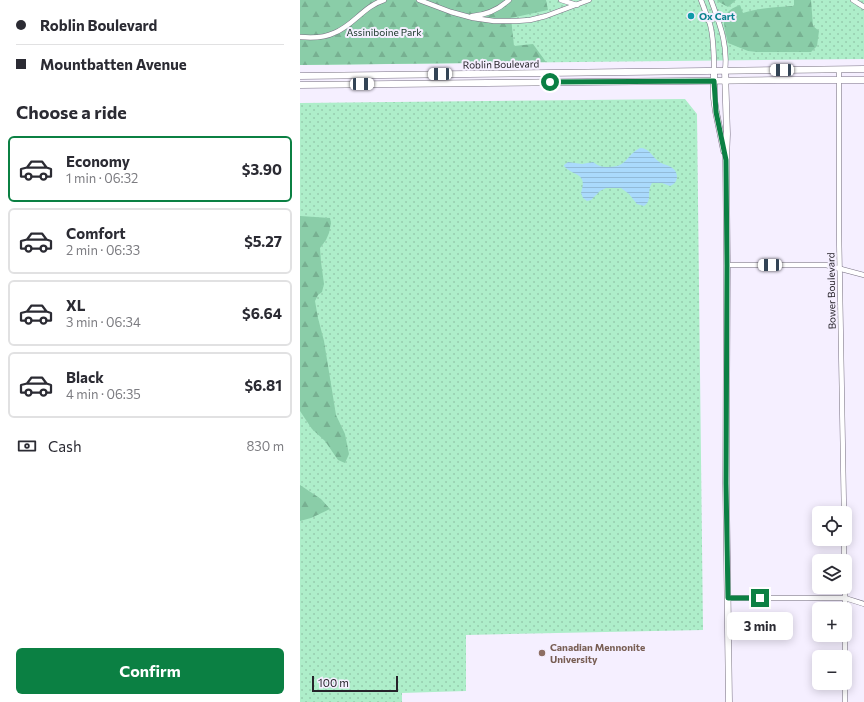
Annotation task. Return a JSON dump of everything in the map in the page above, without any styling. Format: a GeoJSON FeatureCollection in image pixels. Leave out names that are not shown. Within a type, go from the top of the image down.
{"type":"FeatureCollection","features":[{"type":"Feature","properties":{"kind":"main road","name":"Roblin Boulevard"},"geometry":{"type":"LineString","coordinates":[[300,76],[864,69]]}},
{"type":"Feature","properties":{"kind":"main road"},"geometry":{"type":"LineString","coordinates":[[714,71],[716,112],[726,160]]}},
{"type":"Feature","properties":{"kind":"main road"},"geometry":{"type":"LineString","coordinates":[[725,71],[727,134],[726,483],[729,702]]}},
{"type":"Feature","properties":{"kind":"main road","name":"Roblin Boulevard"},"geometry":{"type":"LineString","coordinates":[[300,85],[864,80]]}},
{"type":"Feature","properties":{"kind":"street"},"geometry":{"type":"LineString","coordinates":[[300,37],[318,37],[334,34],[369,8],[384,0]]}},
{"type":"Feature","properties":{"kind":"street"},"geometry":{"type":"LineString","coordinates":[[419,0],[451,12],[473,18],[494,21],[524,21],[546,16],[589,0]]}},
{"type":"Feature","properties":{"kind":"street"},"geometry":{"type":"LineString","coordinates":[[469,17],[490,12],[502,6],[509,0]]}},
{"type":"Feature","properties":{"kind":"street"},"geometry":{"type":"LineString","coordinates":[[561,0],[577,5]]}},
{"type":"Feature","properties":{"kind":"street"},"geometry":{"type":"LineString","coordinates":[[701,0],[712,32],[714,71]]}},
{"type":"Feature","properties":{"kind":"street"},"geometry":{"type":"LineString","coordinates":[[711,0],[724,39],[726,62],[725,71]]}},
{"type":"Feature","properties":{"kind":"street"},"geometry":{"type":"LineString","coordinates":[[853,0],[864,7]]}},
{"type":"Feature","properties":{"kind":"street","name":"Bower Boulevard"},"geometry":{"type":"LineString","coordinates":[[838,70],[844,506]]}},
{"type":"Feature","properties":{"kind":"street"},"geometry":{"type":"LineString","coordinates":[[727,265],[826,265],[864,275]]}},
{"type":"Feature","properties":{"kind":"street"},"geometry":{"type":"LineString","coordinates":[[845,594],[845,602]]}},
{"type":"Feature","properties":{"kind":"street"},"geometry":{"type":"LineString","coordinates":[[728,598],[845,598],[864,604]]}},
{"type":"Feature","properties":{"kind":"street"},"geometry":{"type":"LineString","coordinates":[[845,642],[845,702]]}},
{"type":"Feature","properties":{"kind":"green space","name":"Assiniboine Park"},"geometry":{"type":"Polygon","coordinates":[[[300,0],[864,0],[864,59],[300,65],[300,0]]]}},
{"type":"Feature","properties":{"kind":"green space"},"geometry":{"type":"Polygon","coordinates":[[[300,0],[546,0],[548,10],[511,18],[514,46],[533,44],[546,62],[300,65],[300,0]]]}},
{"type":"Feature","properties":{"kind":"green space"},"geometry":{"type":"Polygon","coordinates":[[[717,0],[736,0],[728,7],[717,0]]]}},
{"type":"Feature","properties":{"kind":"green space"},"geometry":{"type":"Polygon","coordinates":[[[794,0],[811,0],[813,26],[819,31],[817,46],[811,52],[757,52],[748,51],[728,43],[724,20],[728,12],[733,8],[740,5],[743,13],[775,7],[794,6],[794,0]]]}},
{"type":"Feature","properties":{"kind":"green space"},"geometry":{"type":"Polygon","coordinates":[[[685,99],[697,114],[703,630],[466,635],[466,691],[402,693],[402,702],[300,702],[300,103],[685,99]]]}},
{"type":"Feature","properties":{"kind":"green space"},"geometry":{"type":"Polygon","coordinates":[[[300,216],[330,218],[331,223],[326,240],[320,248],[324,284],[322,292],[318,295],[315,301],[324,341],[336,415],[345,434],[349,454],[345,463],[338,460],[325,441],[312,429],[300,411],[300,216]]]}},
{"type":"Feature","properties":{"kind":"green space"},"geometry":{"type":"Polygon","coordinates":[[[300,485],[321,499],[330,509],[311,518],[300,521],[300,485]]]}},
{"type":"Feature","properties":{"kind":"water"},"geometry":{"type":"Polygon","coordinates":[[[640,148],[646,149],[660,163],[672,168],[676,172],[677,176],[675,182],[670,186],[662,183],[652,183],[649,190],[647,204],[644,206],[637,204],[629,194],[621,188],[606,188],[600,191],[591,200],[587,201],[583,198],[581,193],[583,181],[579,176],[564,166],[568,162],[582,164],[593,162],[602,166],[615,167],[623,163],[631,154],[640,148]]]}},
{"type":"Feature","properties":{"kind":"place","name":"Ox Cart"},"geometry":{"type":"Point","coordinates":[691,16]}},
{"type":"Feature","properties":{"kind":"place","name":"Canadian Mennonite University"},"geometry":{"type":"Point","coordinates":[542,653]}},
{"type":"Feature","properties":{"kind":"route"},"geometry":{"type":"LineString","coordinates":[[550,82],[714,81],[716,112],[726,160],[726,483],[728,598],[760,598]]}}]}
